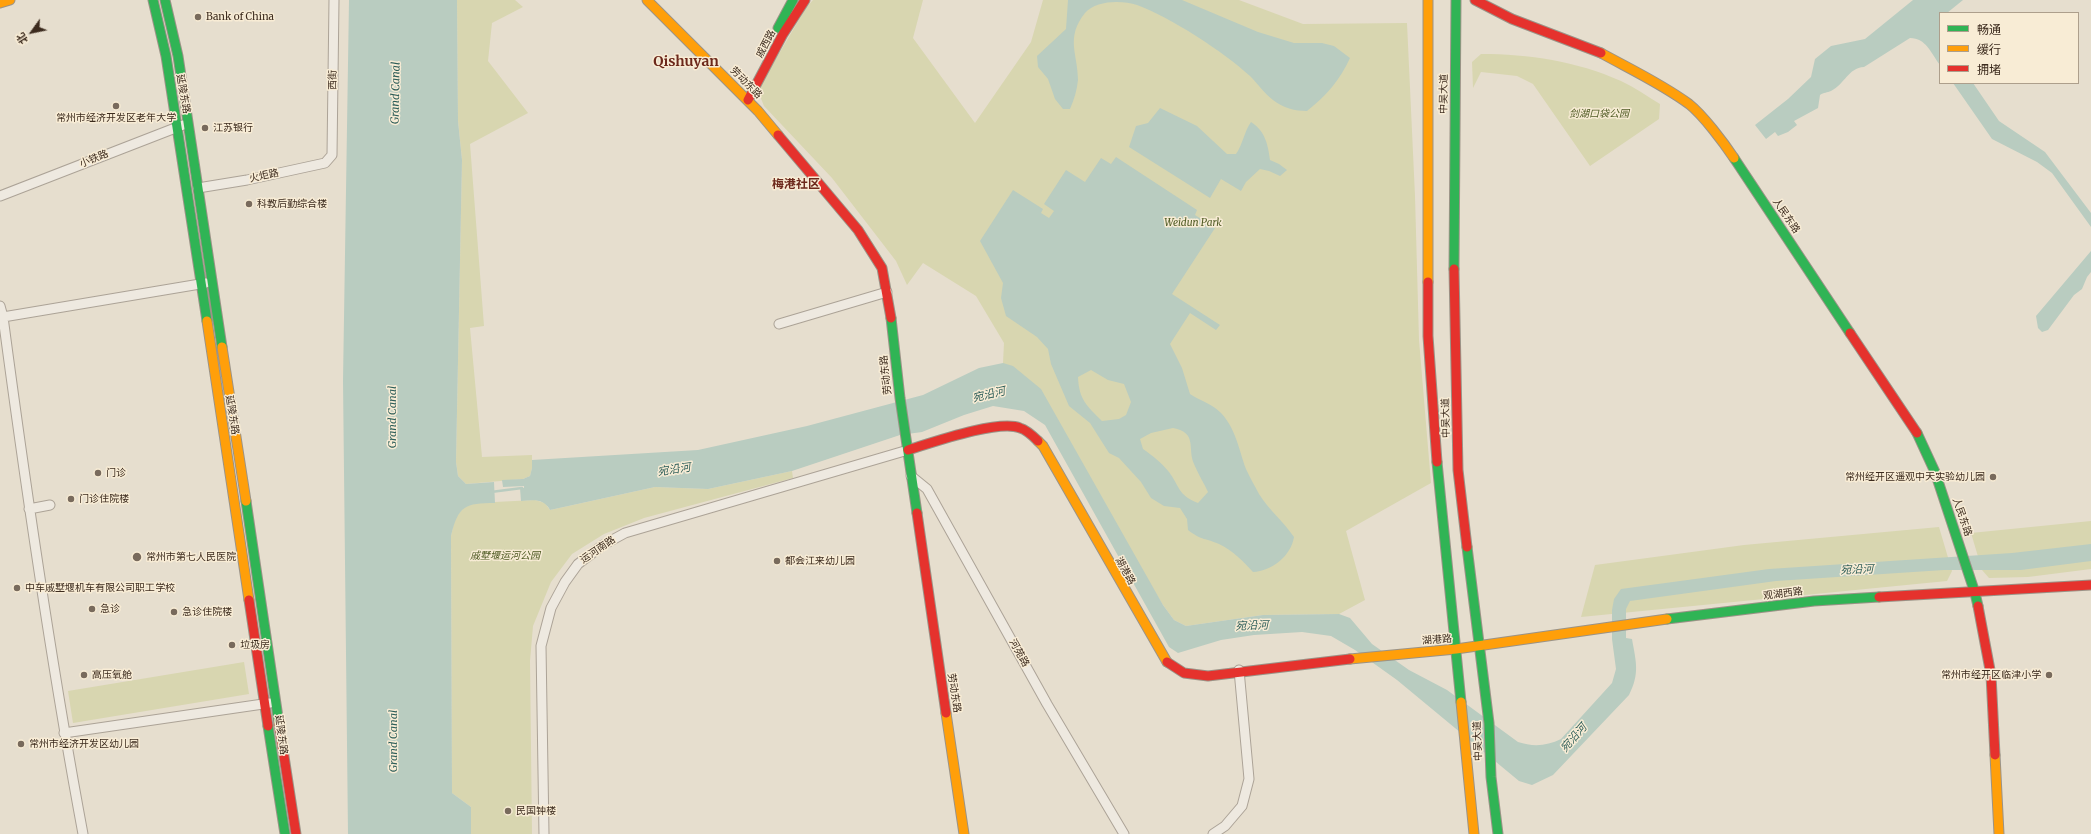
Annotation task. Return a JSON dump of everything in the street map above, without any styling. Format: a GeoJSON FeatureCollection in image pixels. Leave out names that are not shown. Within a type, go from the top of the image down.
{"type":"FeatureCollection","features":[{"type":"Feature","properties":{"kind":"street"},"geometry":{"type":"LineString","coordinates":[[0,3],[10,0]]}},
{"type":"Feature","properties":{"kind":"street","name":"延陵东路"},"geometry":{"type":"LineString","coordinates":[[153,0],[166,56],[285,834]]}},
{"type":"Feature","properties":{"kind":"street","name":"延陵东路"},"geometry":{"type":"LineString","coordinates":[[165,0],[178,56],[296,834]]}},
{"type":"Feature","properties":{"kind":"street","name":"西街"},"geometry":{"type":"LineString","coordinates":[[329,160],[332,155],[334,0]]}},
{"type":"Feature","properties":{"kind":"street","name":"劳动东路"},"geometry":{"type":"LineString","coordinates":[[646,0],[745,97],[858,230],[882,268],[890,310],[911,476],[964,834]]}},
{"type":"Feature","properties":{"kind":"street","name":"戚西路"},"geometry":{"type":"LineString","coordinates":[[745,97],[793,0]]}},
{"type":"Feature","properties":{"kind":"street","name":"戚西路"},"geometry":{"type":"LineString","coordinates":[[745,97],[805,0]]}},
{"type":"Feature","properties":{"kind":"street","name":"中吴大道"},"geometry":{"type":"LineString","coordinates":[[1428,0],[1428,336],[1439,488],[1474,834]]}},
{"type":"Feature","properties":{"kind":"street","name":"中吴大道"},"geometry":{"type":"LineString","coordinates":[[1456,0],[1453,231],[1458,470],[1489,723],[1491,777],[1498,834]]}},
{"type":"Feature","properties":{"kind":"street","name":"人民东路"},"geometry":{"type":"LineString","coordinates":[[1475,0],[1512,19],[1600,52],[1658,84],[1690,105],[1726,146],[1917,433],[1935,472],[1975,593]]}},
{"type":"Feature","properties":{"kind":"street","name":"小铁路"},"geometry":{"type":"LineString","coordinates":[[0,196],[177,126],[188,124]]}},
{"type":"Feature","properties":{"kind":"street","name":"火炬路"},"geometry":{"type":"LineString","coordinates":[[198,188],[248,180],[325,163],[329,160]]}},
{"type":"Feature","properties":{"kind":"street"},"geometry":{"type":"LineString","coordinates":[[3,317],[212,282]]}},
{"type":"Feature","properties":{"kind":"street"},"geometry":{"type":"LineString","coordinates":[[779,324],[887,292]]}},
{"type":"Feature","properties":{"kind":"street"},"geometry":{"type":"LineString","coordinates":[[0,306],[3,317],[29,509],[64,733],[83,834]]}},
{"type":"Feature","properties":{"kind":"street","name":"湖港路"},"geometry":{"type":"LineString","coordinates":[[908,450],[1002,426],[1018,427],[1030,434],[1043,446],[1165,661],[1184,673],[1208,676],[1239,670],[1480,646]]}},
{"type":"Feature","properties":{"kind":"street","name":"运河南路"},"geometry":{"type":"LineString","coordinates":[[544,834],[541,646],[551,608],[565,582],[578,564],[603,545],[625,533],[908,450]]}},
{"type":"Feature","properties":{"kind":"street","name":"河苑路"},"geometry":{"type":"LineString","coordinates":[[911,476],[927,489],[1047,704],[1124,834]]}},
{"type":"Feature","properties":{"kind":"street"},"geometry":{"type":"LineString","coordinates":[[29,509],[50,505]]}},
{"type":"Feature","properties":{"kind":"street","name":"观湖西路"},"geometry":{"type":"LineString","coordinates":[[1480,646],[1611,626],[1814,601],[1975,593],[2091,585]]}},
{"type":"Feature","properties":{"kind":"street"},"geometry":{"type":"LineString","coordinates":[[1975,593],[1991,675],[1999,834]]}},
{"type":"Feature","properties":{"kind":"street"},"geometry":{"type":"LineString","coordinates":[[1213,834],[1225,826],[1242,806],[1249,779],[1239,670]]}},
{"type":"Feature","properties":{"kind":"street"},"geometry":{"type":"LineString","coordinates":[[64,733],[265,703],[276,703]]}},
{"type":"Feature","properties":{"kind":"green space"},"geometry":{"type":"Polygon","coordinates":[[[457,0],[515,0],[523,7],[492,23],[488,61],[528,113],[470,144],[484,326],[470,328],[482,457],[532,455],[532,468],[530,476],[523,479],[466,484],[458,476],[456,462],[462,160],[458,121],[457,0]]]}},
{"type":"Feature","properties":{"kind":"green space","name":"Weidun Park"},"geometry":{"type":"Polygon","coordinates":[[[813,0],[923,0],[913,38],[975,123],[1031,42],[1043,0],[1239,0],[1303,24],[1407,23],[1415,196],[1419,340],[1431,483],[1346,531],[1365,600],[1339,614],[1263,615],[1186,626],[1174,620],[1163,605],[1031,395],[995,391],[1003,363],[1004,343],[976,296],[923,263],[907,285],[896,261],[832,178],[764,106],[760,96],[761,84],[806,8],[813,0]]]}},
{"type":"Feature","properties":{"kind":"green space","name":"剑湖口袋公园"},"geometry":{"type":"Polygon","coordinates":[[[1481,54],[1535,57],[1587,68],[1604,74],[1626,83],[1660,104],[1659,119],[1590,166],[1533,84],[1517,76],[1481,72],[1473,88],[1472,62],[1481,54]]]}},
{"type":"Feature","properties":{"kind":"green space","name":"戚墅堰运河公园"},"geometry":{"type":"Polygon","coordinates":[[[792,471],[793,478],[644,518],[604,534],[572,554],[551,582],[533,626],[530,661],[532,834],[471,834],[471,807],[452,793],[451,536],[455,518],[464,507],[475,503],[535,500],[545,503],[550,510],[655,487],[708,489],[792,471]]]}},
{"type":"Feature","properties":{"kind":"green space"},"geometry":{"type":"Polygon","coordinates":[[[2091,521],[2091,569],[2028,577],[1989,578],[1982,570],[1971,533],[2091,521]]]}},
{"type":"Feature","properties":{"kind":"green space"},"geometry":{"type":"Polygon","coordinates":[[[1939,527],[1952,571],[1947,581],[1581,617],[1595,565],[1744,545],[1939,527]]]}},
{"type":"Feature","properties":{"kind":"green space"},"geometry":{"type":"Polygon","coordinates":[[[244,662],[249,694],[73,723],[68,691],[244,662]]]}},
{"type":"Feature","properties":{"kind":"water","name":"Grand Canal"},"geometry":{"type":"Polygon","coordinates":[[[349,0],[457,0],[458,121],[462,160],[456,462],[458,476],[466,484],[494,482],[495,503],[476,504],[464,508],[457,518],[451,536],[452,793],[471,807],[471,834],[348,834],[343,381],[349,0]]]}},
{"type":"Feature","properties":{"kind":"water"},"geometry":{"type":"Polygon","coordinates":[[[1068,0],[1182,0],[1258,32],[1294,43],[1322,43],[1334,46],[1350,58],[1332,87],[1320,99],[1307,111],[1294,110],[1277,103],[1250,76],[1226,56],[1180,26],[1131,3],[1102,3],[1085,13],[1075,30],[1074,46],[1078,84],[1070,109],[1063,109],[1055,99],[1048,79],[1038,67],[1037,56],[1066,29],[1068,0]]]}},
{"type":"Feature","properties":{"kind":"water"},"geometry":{"type":"Polygon","coordinates":[[[1913,0],[1963,0],[1948,12],[1939,12],[1939,63],[1924,43],[1910,38],[1864,67],[1854,70],[1836,88],[1820,95],[1818,108],[1794,121],[1797,125],[1788,132],[1778,136],[1775,132],[1766,139],[1755,125],[1788,99],[1811,77],[1815,59],[1831,46],[1865,39],[1913,0]]]}},
{"type":"Feature","properties":{"kind":"water"},"geometry":{"type":"Polygon","coordinates":[[[1954,84],[1974,84],[1999,121],[2045,152],[2091,213],[2091,227],[2052,173],[2037,162],[1992,139],[1954,84]]]}},
{"type":"Feature","properties":{"kind":"water"},"geometry":{"type":"Polygon","coordinates":[[[1160,108],[1197,126],[1227,154],[1236,154],[1251,122],[1260,129],[1265,138],[1270,160],[1287,170],[1280,176],[1260,169],[1246,182],[1241,191],[1221,179],[1210,198],[1129,147],[1136,126],[1148,123],[1160,108]]]}},
{"type":"Feature","properties":{"kind":"water"},"geometry":{"type":"Polygon","coordinates":[[[1116,157],[1197,210],[1195,215],[1215,228],[1172,294],[1220,325],[1216,330],[1190,313],[1170,344],[1182,368],[1190,394],[1214,408],[1226,419],[1234,433],[1246,469],[1259,494],[1294,537],[1285,556],[1267,569],[1253,572],[1242,560],[1229,550],[1215,542],[1201,538],[1188,530],[1187,519],[1180,508],[1164,506],[1151,498],[1141,482],[1119,458],[1109,453],[1090,423],[1069,406],[1051,364],[1048,349],[1037,337],[1006,316],[1001,298],[1003,283],[980,241],[1013,190],[1043,209],[1041,213],[1049,218],[1054,211],[1044,204],[1066,170],[1085,182],[1101,158],[1111,164],[1116,157]],[[1091,370],[1078,377],[1082,397],[1088,407],[1102,421],[1119,419],[1126,415],[1131,402],[1124,384],[1108,380],[1091,370]],[[1173,428],[1151,433],[1140,439],[1143,449],[1157,459],[1166,468],[1183,494],[1198,503],[1208,492],[1194,464],[1189,437],[1181,430],[1173,428]]]}},
{"type":"Feature","properties":{"kind":"water"},"geometry":{"type":"Polygon","coordinates":[[[2091,251],[2091,272],[2082,289],[2074,295],[2048,330],[2042,332],[2038,328],[2036,316],[2091,251]]]}},
{"type":"Feature","properties":{"kind":"water"},"geometry":{"type":"Polygon","coordinates":[[[1003,363],[1013,366],[1041,389],[1163,605],[1174,620],[1186,626],[1263,615],[1339,614],[1350,618],[1372,644],[1409,670],[1447,690],[1518,742],[1529,745],[1545,744],[1561,739],[1612,683],[1616,669],[1612,639],[1612,610],[1614,599],[1621,589],[1769,569],[2012,553],[2091,544],[2091,561],[2021,570],[1944,570],[1776,581],[1630,601],[1626,609],[1626,638],[1632,639],[1635,654],[1636,674],[1629,695],[1553,775],[1532,785],[1519,781],[1397,680],[1355,650],[1331,636],[1302,632],[1254,635],[1221,640],[1178,653],[1169,647],[1045,425],[1024,411],[993,406],[964,415],[922,432],[900,435],[792,471],[708,489],[655,487],[550,510],[545,503],[534,500],[521,501],[520,488],[524,488],[524,486],[503,487],[502,480],[523,479],[530,476],[532,460],[698,450],[807,426],[923,395],[979,368],[1003,363]]]}},
{"type":"Feature","properties":{"kind":"waterway","name":"宛沿河"},"geometry":{"type":"LineString","coordinates":[[491,492],[522,488]]}},
{"type":"Feature","properties":{"kind":"traffic: fast"},"geometry":{"type":"LineString","coordinates":[[153,0],[166,56],[207,321]]}},
{"type":"Feature","properties":{"kind":"traffic: fast"},"geometry":{"type":"LineString","coordinates":[[165,0],[178,56],[222,347]]}},
{"type":"Feature","properties":{"kind":"traffic: fast"},"geometry":{"type":"LineString","coordinates":[[778,28],[793,0]]}},
{"type":"Feature","properties":{"kind":"traffic: fast"},"geometry":{"type":"LineString","coordinates":[[1454,269],[1456,0]]}},
{"type":"Feature","properties":{"kind":"traffic: fast"},"geometry":{"type":"LineString","coordinates":[[1734,158],[1850,333]]}},
{"type":"Feature","properties":{"kind":"traffic: fast"},"geometry":{"type":"LineString","coordinates":[[891,318],[900,398],[917,513]]}},
{"type":"Feature","properties":{"kind":"traffic: fast"},"geometry":{"type":"LineString","coordinates":[[1917,433],[1935,472],[1978,606]]}},
{"type":"Feature","properties":{"kind":"traffic: fast"},"geometry":{"type":"LineString","coordinates":[[1437,462],[1461,702]]}},
{"type":"Feature","properties":{"kind":"traffic: fast"},"geometry":{"type":"LineString","coordinates":[[246,501],[279,724]]}},
{"type":"Feature","properties":{"kind":"traffic: fast"},"geometry":{"type":"LineString","coordinates":[[1467,547],[1489,723],[1491,777],[1498,834]]}},
{"type":"Feature","properties":{"kind":"traffic: fast"},"geometry":{"type":"LineString","coordinates":[[1667,619],[1814,601],[1879,597]]}},
{"type":"Feature","properties":{"kind":"traffic: fast"},"geometry":{"type":"LineString","coordinates":[[268,726],[285,834]]}},
{"type":"Feature","properties":{"kind":"traffic: slow"},"geometry":{"type":"LineString","coordinates":[[0,3],[10,0]]}},
{"type":"Feature","properties":{"kind":"traffic: slow"},"geometry":{"type":"LineString","coordinates":[[647,0],[758,111],[778,135]]}},
{"type":"Feature","properties":{"kind":"traffic: slow"},"geometry":{"type":"LineString","coordinates":[[1428,0],[1428,282]]}},
{"type":"Feature","properties":{"kind":"traffic: slow"},"geometry":{"type":"LineString","coordinates":[[1601,53],[1657,83],[1689,104],[1707,122],[1734,158]]}},
{"type":"Feature","properties":{"kind":"traffic: slow"},"geometry":{"type":"LineString","coordinates":[[207,321],[249,600]]}},
{"type":"Feature","properties":{"kind":"traffic: slow"},"geometry":{"type":"LineString","coordinates":[[222,347],[246,501]]}},
{"type":"Feature","properties":{"kind":"traffic: slow"},"geometry":{"type":"LineString","coordinates":[[1038,441],[1043,446],[1167,662]]}},
{"type":"Feature","properties":{"kind":"traffic: slow"},"geometry":{"type":"LineString","coordinates":[[1350,659],[1456,649],[1667,619]]}},
{"type":"Feature","properties":{"kind":"traffic: slow"},"geometry":{"type":"LineString","coordinates":[[1461,702],[1474,834]]}},
{"type":"Feature","properties":{"kind":"traffic: slow"},"geometry":{"type":"LineString","coordinates":[[946,713],[964,834]]}},
{"type":"Feature","properties":{"kind":"traffic: slow"},"geometry":{"type":"LineString","coordinates":[[1995,755],[1999,834]]}},
{"type":"Feature","properties":{"kind":"traffic: jam"},"geometry":{"type":"LineString","coordinates":[[748,100],[783,34],[805,0]]}},
{"type":"Feature","properties":{"kind":"traffic: jam"},"geometry":{"type":"LineString","coordinates":[[1475,0],[1512,19],[1601,53]]}},
{"type":"Feature","properties":{"kind":"traffic: jam"},"geometry":{"type":"LineString","coordinates":[[778,135],[858,230],[882,268],[891,318]]}},
{"type":"Feature","properties":{"kind":"traffic: jam"},"geometry":{"type":"LineString","coordinates":[[1454,269],[1458,470],[1467,547]]}},
{"type":"Feature","properties":{"kind":"traffic: jam"},"geometry":{"type":"LineString","coordinates":[[1428,282],[1428,336],[1437,462]]}},
{"type":"Feature","properties":{"kind":"traffic: jam"},"geometry":{"type":"LineString","coordinates":[[1850,333],[1917,433]]}},
{"type":"Feature","properties":{"kind":"traffic: jam"},"geometry":{"type":"LineString","coordinates":[[908,450],[981,429],[1010,426],[1023,429],[1038,441]]}},
{"type":"Feature","properties":{"kind":"traffic: jam"},"geometry":{"type":"LineString","coordinates":[[917,513],[946,713]]}},
{"type":"Feature","properties":{"kind":"traffic: jam"},"geometry":{"type":"LineString","coordinates":[[1879,597],[2091,585]]}},
{"type":"Feature","properties":{"kind":"traffic: jam"},"geometry":{"type":"LineString","coordinates":[[249,600],[268,726]]}},
{"type":"Feature","properties":{"kind":"traffic: jam"},"geometry":{"type":"LineString","coordinates":[[1978,606],[1991,675],[1995,755]]}},
{"type":"Feature","properties":{"kind":"traffic: jam"},"geometry":{"type":"LineString","coordinates":[[1167,662],[1184,673],[1208,676],[1350,659]]}},
{"type":"Feature","properties":{"kind":"traffic: jam"},"geometry":{"type":"LineString","coordinates":[[279,724],[296,834]]}},
{"type":"Feature","properties":{"kind":"place","name":"Bank of China"},"geometry":{"type":"Point","coordinates":[198,17]}},
{"type":"Feature","properties":{"kind":"place","name":"常州市经济开发区老年大学"},"geometry":{"type":"Point","coordinates":[116,106]}},
{"type":"Feature","properties":{"kind":"place","name":"江苏银行"},"geometry":{"type":"Point","coordinates":[205,128]}},
{"type":"Feature","properties":{"kind":"place","name":"科教后勤综合楼"},"geometry":{"type":"Point","coordinates":[249,204]}},
{"type":"Feature","properties":{"kind":"place","name":"门诊"},"geometry":{"type":"Point","coordinates":[98,473]}},
{"type":"Feature","properties":{"kind":"place","name":"常州经开区遥观中天实验幼儿园"},"geometry":{"type":"Point","coordinates":[1993,477]}},
{"type":"Feature","properties":{"kind":"place","name":"门诊住院楼"},"geometry":{"type":"Point","coordinates":[71,499]}},
{"type":"Feature","properties":{"kind":"place","name":"常州市第七人民医院"},"geometry":{"type":"Point","coordinates":[137,557]}},
{"type":"Feature","properties":{"kind":"place","name":"都会江来幼儿园"},"geometry":{"type":"Point","coordinates":[777,561]}},
{"type":"Feature","properties":{"kind":"place","name":"中车戚墅堰机车有限公司职工学校"},"geometry":{"type":"Point","coordinates":[17,588]}},
{"type":"Feature","properties":{"kind":"place","name":"急诊"},"geometry":{"type":"Point","coordinates":[92,609]}},
{"type":"Feature","properties":{"kind":"place","name":"急诊住院楼"},"geometry":{"type":"Point","coordinates":[174,612]}},
{"type":"Feature","properties":{"kind":"place","name":"垃圾房"},"geometry":{"type":"Point","coordinates":[232,645]}},
{"type":"Feature","properties":{"kind":"place","name":"高压氧舱"},"geometry":{"type":"Point","coordinates":[84,675]}},
{"type":"Feature","properties":{"kind":"place","name":"常州市经开区临津小学"},"geometry":{"type":"Point","coordinates":[2049,675]}},
{"type":"Feature","properties":{"kind":"place","name":"常州市经济开发区幼儿园"},"geometry":{"type":"Point","coordinates":[21,744]}},
{"type":"Feature","properties":{"kind":"place","name":"民国钟楼"},"geometry":{"type":"Point","coordinates":[508,811]}},
{"type":"Feature","properties":{"kind":"district","name":"Qishuyan"},"geometry":{"type":"Point","coordinates":[686,62]}},
{"type":"Feature","properties":{"kind":"district","name":"梅港社区"},"geometry":{"type":"Point","coordinates":[796,185]}}]}
